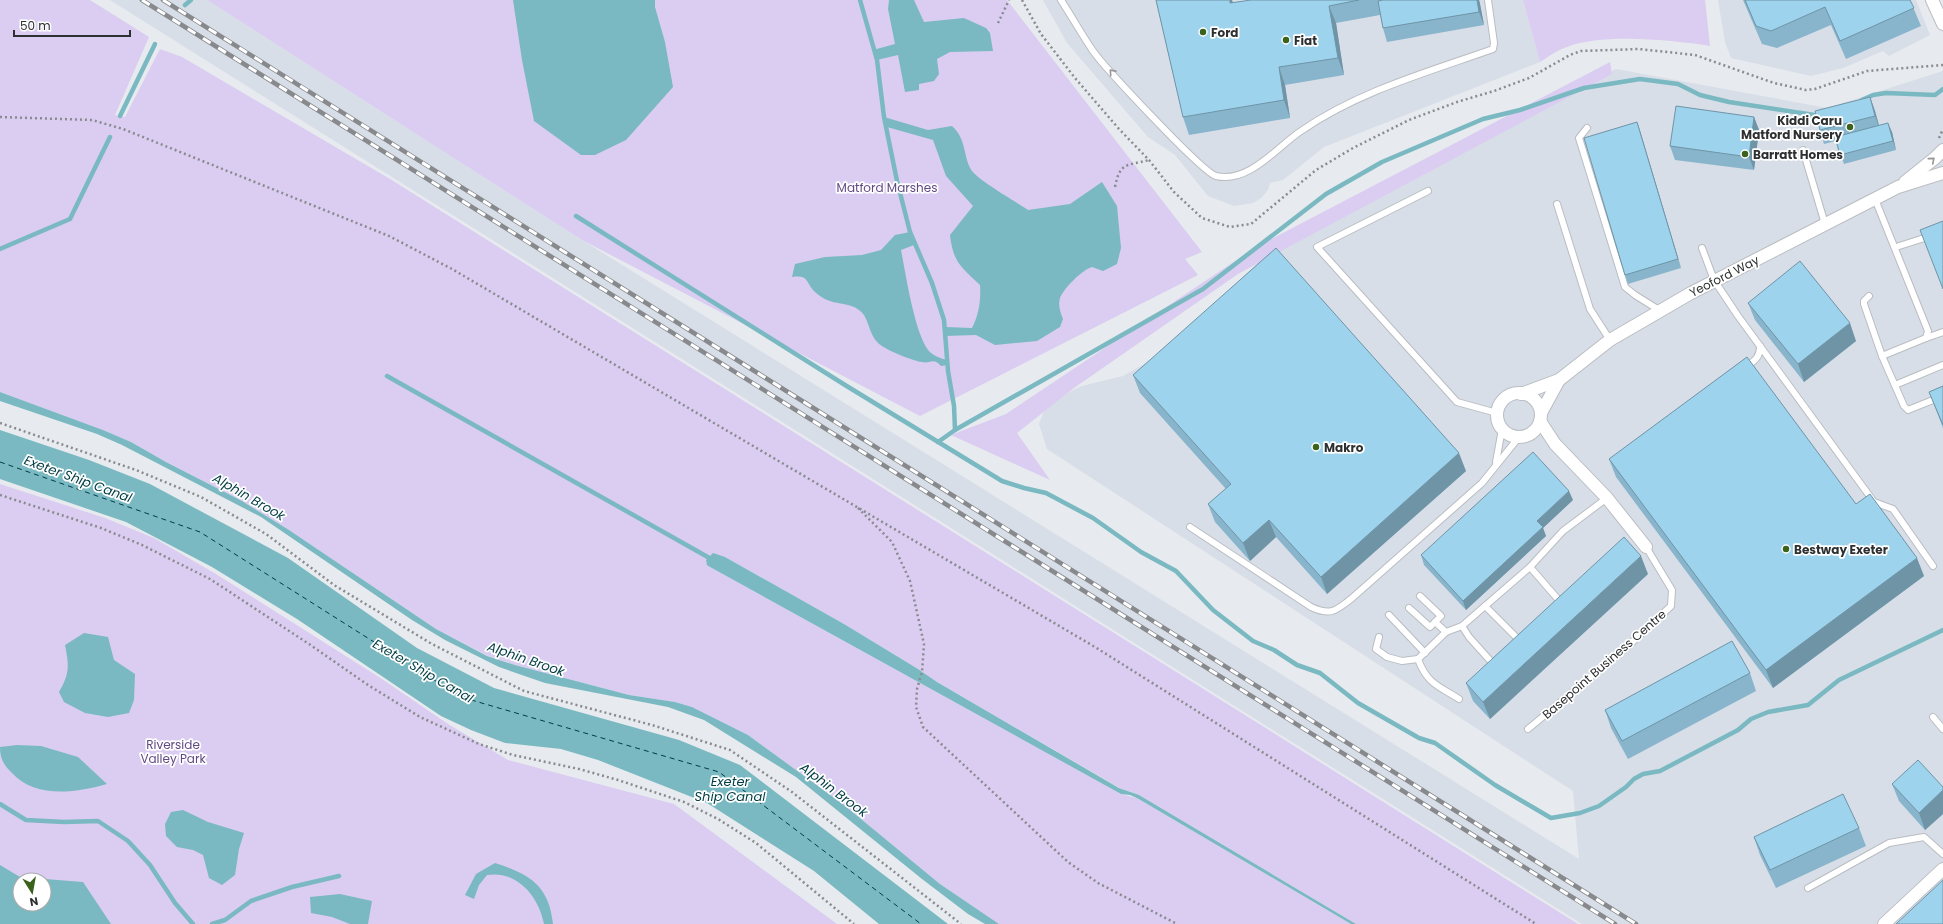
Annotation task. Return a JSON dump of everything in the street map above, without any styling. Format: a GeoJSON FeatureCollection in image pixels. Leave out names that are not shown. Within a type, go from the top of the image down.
{"type":"FeatureCollection","features":[{"type":"Feature","properties":{"kind":"street"},"geometry":{"type":"LineString","coordinates":[[1932,0],[1943,24]]}},
{"type":"Feature","properties":{"kind":"street","name":"Yeoford Way"},"geometry":{"type":"LineString","coordinates":[[1898,187],[1943,150]]}},
{"type":"Feature","properties":{"kind":"street","name":"Yeoford Way"},"geometry":{"type":"LineString","coordinates":[[1559,380],[1610,340],[1659,310],[1714,280],[1898,187],[1943,173]]}},
{"type":"Feature","properties":{"kind":"street"},"geometry":{"type":"LineString","coordinates":[[1555,444],[1542,437],[1512,436],[1502,429],[1497,418],[1499,406],[1508,396],[1521,394],[1559,380]]}},
{"type":"Feature","properties":{"kind":"street"},"geometry":{"type":"LineString","coordinates":[[1523,436],[1534,432],[1559,380]]}},
{"type":"Feature","properties":{"kind":"street"},"geometry":{"type":"LineString","coordinates":[[1521,394],[1534,400],[1540,417],[1555,444]]}},
{"type":"Feature","properties":{"kind":"street","name":"Basepoint Business Centre"},"geometry":{"type":"LineString","coordinates":[[1555,444],[1607,498],[1646,547]]}},
{"type":"Feature","properties":{"kind":"street"},"geometry":{"type":"LineString","coordinates":[[1884,924],[1943,869]]}},
{"type":"Feature","properties":{"kind":"lane"},"geometry":{"type":"LineString","coordinates":[[1061,0],[1094,52],[1138,101],[1204,168],[1216,176],[1231,176],[1246,172],[1272,155],[1300,131],[1342,107],[1404,79],[1493,49],[1494,43],[1488,0]]}},
{"type":"Feature","properties":{"kind":"lane"},"geometry":{"type":"LineString","coordinates":[[1587,128],[1579,138],[1625,286],[1634,295],[1659,310]]}},
{"type":"Feature","properties":{"kind":"lane"},"geometry":{"type":"LineString","coordinates":[[1803,150],[1825,224]]}},
{"type":"Feature","properties":{"kind":"lane"},"geometry":{"type":"LineString","coordinates":[[1428,191],[1317,247],[1457,402],[1498,413]]}},
{"type":"Feature","properties":{"kind":"lane"},"geometry":{"type":"LineString","coordinates":[[1875,199],[1896,247],[1928,332],[1926,338]]}},
{"type":"Feature","properties":{"kind":"lane"},"geometry":{"type":"LineString","coordinates":[[1557,204],[1590,309],[1610,340]]}},
{"type":"Feature","properties":{"kind":"lane"},"geometry":{"type":"LineString","coordinates":[[1896,247],[1943,232]]}},
{"type":"Feature","properties":{"kind":"lane"},"geometry":{"type":"LineString","coordinates":[[1702,248],[1714,280],[1760,346],[1874,502],[1893,509],[1933,566]]}},
{"type":"Feature","properties":{"kind":"lane"},"geometry":{"type":"LineString","coordinates":[[1869,296],[1864,301],[1864,304],[1882,356],[1904,406],[1908,410],[1943,396]]}},
{"type":"Feature","properties":{"kind":"lane"},"geometry":{"type":"LineString","coordinates":[[1882,356],[1943,332]]}},
{"type":"Feature","properties":{"kind":"lane"},"geometry":{"type":"LineString","coordinates":[[1738,373],[1755,360],[1760,354],[1760,346]]}},
{"type":"Feature","properties":{"kind":"lane"},"geometry":{"type":"LineString","coordinates":[[1895,385],[1943,365]]}},
{"type":"Feature","properties":{"kind":"lane"},"geometry":{"type":"LineString","coordinates":[[1496,462],[1502,429]]}},
{"type":"Feature","properties":{"kind":"lane"},"geometry":{"type":"LineString","coordinates":[[1190,527],[1311,608],[1324,613],[1337,610],[1482,483],[1489,475],[1496,462],[1523,436]]}},
{"type":"Feature","properties":{"kind":"lane"},"geometry":{"type":"LineString","coordinates":[[1379,637],[1376,649],[1387,657],[1402,661],[1418,659],[1446,632],[1462,626],[1530,567],[1562,531],[1607,498]]}},
{"type":"Feature","properties":{"kind":"lane","name":"Basepoint Business Centre"},"geometry":{"type":"LineString","coordinates":[[1528,729],[1628,646],[1671,606],[1672,590],[1646,547]]}},
{"type":"Feature","properties":{"kind":"lane"},"geometry":{"type":"LineString","coordinates":[[1530,567],[1565,608]]}},
{"type":"Feature","properties":{"kind":"lane"},"geometry":{"type":"LineString","coordinates":[[1409,608],[1430,627],[1441,616],[1420,596]]}},
{"type":"Feature","properties":{"kind":"lane"},"geometry":{"type":"LineString","coordinates":[[1485,606],[1526,646]]}},
{"type":"Feature","properties":{"kind":"lane"},"geometry":{"type":"LineString","coordinates":[[1389,615],[1425,653]]}},
{"type":"Feature","properties":{"kind":"lane"},"geometry":{"type":"LineString","coordinates":[[1435,622],[1446,632]]}},
{"type":"Feature","properties":{"kind":"lane"},"geometry":{"type":"LineString","coordinates":[[1462,626],[1469,637],[1498,670]]}},
{"type":"Feature","properties":{"kind":"lane"},"geometry":{"type":"LineString","coordinates":[[1418,659],[1423,672],[1429,680],[1436,686],[1459,699]]}},
{"type":"Feature","properties":{"kind":"lane"},"geometry":{"type":"LineString","coordinates":[[1933,717],[1943,729]]}},
{"type":"Feature","properties":{"kind":"lane"},"geometry":{"type":"LineString","coordinates":[[1808,888],[1889,843],[1924,837],[1943,854]]}},
{"type":"Feature","properties":{"kind":"path"},"geometry":{"type":"LineString","coordinates":[[998,23],[1009,0]]}},
{"type":"Feature","properties":{"kind":"path"},"geometry":{"type":"LineString","coordinates":[[1022,0],[1041,34],[1071,73],[1119,130],[1149,160],[1174,192],[1202,218],[1222,225],[1239,226],[1252,224],[1316,170],[1353,148],[1410,120],[1457,102],[1494,91],[1529,78],[1570,55],[1581,51],[1639,49],[1695,55],[1774,83],[1806,90],[1815,89],[1867,71],[1943,65]]}},
{"type":"Feature","properties":{"kind":"path"},"geometry":{"type":"LineString","coordinates":[[0,117],[92,120],[123,129],[389,236],[452,269],[1095,647],[1536,924]]}},
{"type":"Feature","properties":{"kind":"path"},"geometry":{"type":"LineString","coordinates":[[1115,187],[1118,172],[1125,167],[1149,160]]}},
{"type":"Feature","properties":{"kind":"path"},"geometry":{"type":"LineString","coordinates":[[0,422],[136,470],[201,497],[266,534],[340,589],[432,644],[524,691],[652,724],[730,750],[792,792],[961,924]]}},
{"type":"Feature","properties":{"kind":"path"},"geometry":{"type":"LineString","coordinates":[[0,495],[101,528],[142,545],[203,576],[413,713],[479,744],[513,755],[579,769],[618,780],[684,802],[718,819],[756,842],[854,924]]}},
{"type":"Feature","properties":{"kind":"path"},"geometry":{"type":"LineString","coordinates":[[855,505],[892,542],[910,581],[924,644],[922,672],[918,688],[916,707],[923,727],[1068,862],[1098,883],[1176,924]]}},
{"type":"Feature","properties":{"kind":"shaded area"},"geometry":{"type":"Polygon","coordinates":[[[110,0],[207,0],[582,240],[1579,859],[1573,791],[1047,449],[1039,424],[1047,403],[1082,386],[1123,376],[1164,353],[1269,252],[1616,69],[1827,108],[1943,71],[1943,924],[1582,924],[110,0]]]}},
{"type":"Feature","properties":{"kind":"shaded area"},"geometry":{"type":"Polygon","coordinates":[[[1043,0],[1523,0],[1540,62],[1324,147],[1283,180],[1270,183],[1268,190],[1261,198],[1253,203],[1234,206],[1208,196],[1175,155],[1148,137],[1067,43],[1043,0]]]}},
{"type":"Feature","properties":{"kind":"shaded area"},"geometry":{"type":"Polygon","coordinates":[[[1718,0],[1916,0],[1930,35],[1889,56],[1883,51],[1843,68],[1811,76],[1731,58],[1725,42],[1718,0]]]}},
{"type":"Feature","properties":{"kind":"green space"},"geometry":{"type":"Polygon","coordinates":[[[0,0],[90,0],[149,37],[115,115],[125,117],[160,49],[182,57],[390,179],[1578,924],[1356,924],[1139,795],[1120,788],[937,682],[844,624],[725,557],[710,567],[1121,794],[1137,798],[1351,924],[999,924],[940,884],[844,805],[748,735],[692,707],[675,702],[629,695],[515,665],[488,656],[436,629],[289,530],[242,501],[166,462],[131,442],[103,430],[0,392],[0,0]]]}},
{"type":"Feature","properties":{"kind":"green space","name":"Matford Marshes"},"geometry":{"type":"Polygon","coordinates":[[[207,0],[1007,0],[1202,252],[1185,259],[1198,275],[920,416],[582,240],[207,0]]]}},
{"type":"Feature","properties":{"kind":"green space"},"geometry":{"type":"Polygon","coordinates":[[[1523,0],[1705,0],[1710,46],[1657,40],[1599,40],[1563,48],[1540,62],[1523,0]]]}},
{"type":"Feature","properties":{"kind":"green space"},"geometry":{"type":"Polygon","coordinates":[[[1610,62],[1612,74],[1238,274],[1074,388],[1017,433],[1050,480],[951,435],[1006,414],[1256,247],[1610,62]]]}},
{"type":"Feature","properties":{"kind":"green space","name":"Riverside Valley Park"},"geometry":{"type":"Polygon","coordinates":[[[0,484],[105,518],[154,538],[216,574],[382,679],[448,724],[508,760],[674,804],[837,924],[0,924],[0,484]]]}},
{"type":"Feature","properties":{"kind":"water"},"geometry":{"type":"Polygon","coordinates":[[[513,0],[655,0],[655,7],[665,42],[673,87],[626,140],[595,155],[581,155],[534,121],[522,60],[513,0]]]}},
{"type":"Feature","properties":{"kind":"water"},"geometry":{"type":"Polygon","coordinates":[[[889,0],[914,0],[924,22],[964,18],[986,28],[990,33],[993,51],[950,52],[937,59],[939,74],[934,81],[919,84],[919,90],[905,92],[898,55],[877,60],[873,50],[895,44],[888,9],[889,0]]]}},
{"type":"Feature","properties":{"kind":"water"},"geometry":{"type":"Polygon","coordinates":[[[884,117],[928,130],[952,126],[957,131],[963,143],[967,160],[972,171],[990,186],[1028,210],[1070,204],[1102,182],[1117,206],[1121,248],[1117,264],[1103,271],[1092,267],[1083,272],[1074,280],[1065,289],[1060,298],[1059,303],[1063,319],[1060,327],[1037,341],[995,345],[976,335],[945,336],[945,327],[972,328],[978,313],[980,302],[980,285],[963,268],[956,258],[953,252],[950,235],[973,206],[946,176],[933,140],[887,127],[884,117]]]}},
{"type":"Feature","properties":{"kind":"water"},"geometry":{"type":"Polygon","coordinates":[[[910,232],[914,245],[901,250],[915,316],[923,341],[928,350],[939,358],[947,360],[948,365],[941,366],[934,361],[918,361],[901,356],[885,348],[875,339],[864,315],[860,311],[851,306],[825,299],[813,290],[806,279],[801,277],[792,277],[795,264],[825,257],[862,255],[881,250],[895,235],[910,232]]]}},
{"type":"Feature","properties":{"kind":"water"},"geometry":{"type":"Polygon","coordinates":[[[0,392],[103,430],[131,442],[166,462],[242,501],[289,530],[436,629],[487,656],[515,665],[629,695],[675,702],[692,707],[748,735],[844,805],[940,884],[999,924],[985,924],[968,914],[922,879],[796,777],[704,720],[668,707],[545,683],[499,667],[445,640],[412,620],[261,517],[122,445],[97,434],[0,401],[0,392]]]}},
{"type":"Feature","properties":{"kind":"water","name":"Exeter Ship Canal"},"geometry":{"type":"Polygon","coordinates":[[[0,430],[89,460],[150,484],[288,558],[417,648],[494,688],[679,740],[740,765],[948,924],[879,924],[814,871],[707,803],[598,760],[561,749],[505,743],[471,730],[441,716],[297,619],[212,567],[126,522],[0,479],[0,430]]]}},
{"type":"Feature","properties":{"kind":"water"},"geometry":{"type":"Polygon","coordinates":[[[713,553],[725,557],[844,624],[937,682],[1119,788],[1139,795],[1356,924],[1351,924],[1137,798],[1130,795],[1121,794],[710,567],[707,565],[706,560],[713,553]]]}},
{"type":"Feature","properties":{"kind":"water"},"geometry":{"type":"Polygon","coordinates":[[[84,633],[108,637],[114,660],[135,674],[134,700],[129,713],[108,717],[85,713],[64,702],[59,692],[65,680],[68,669],[65,645],[84,633]]]}},
{"type":"Feature","properties":{"kind":"water"},"geometry":{"type":"Polygon","coordinates":[[[17,745],[41,746],[78,757],[107,784],[82,790],[56,792],[32,787],[21,781],[11,772],[1,758],[0,747],[17,745]]]}},
{"type":"Feature","properties":{"kind":"water"},"geometry":{"type":"Polygon","coordinates":[[[183,810],[208,822],[244,833],[239,849],[235,875],[222,885],[209,878],[203,855],[193,850],[177,847],[166,836],[165,824],[171,812],[183,810]]]}},
{"type":"Feature","properties":{"kind":"water"},"geometry":{"type":"Polygon","coordinates":[[[495,863],[527,877],[542,890],[551,911],[553,924],[544,924],[532,895],[517,881],[508,877],[487,875],[479,885],[474,899],[465,895],[476,874],[495,863]]]}},
{"type":"Feature","properties":{"kind":"water"},"geometry":{"type":"Polygon","coordinates":[[[0,865],[12,872],[12,912],[52,912],[52,880],[83,882],[111,924],[0,924],[0,865]]]}},
{"type":"Feature","properties":{"kind":"water"},"geometry":{"type":"Polygon","coordinates":[[[340,894],[372,901],[368,924],[350,924],[332,917],[311,913],[310,897],[340,894]]]}},
{"type":"Feature","properties":{"kind":"building"},"geometry":{"type":"Polygon","coordinates":[[[1156,0],[1230,0],[1230,3],[1251,0],[1359,0],[1329,6],[1338,58],[1279,67],[1284,100],[1183,117],[1156,0]]]}},
{"type":"Feature","properties":{"kind":"building"},"geometry":{"type":"Polygon","coordinates":[[[1477,0],[1479,12],[1383,28],[1378,1],[1477,0]]]}},
{"type":"Feature","properties":{"kind":"building"},"geometry":{"type":"Polygon","coordinates":[[[1745,0],[1910,0],[1914,8],[1840,41],[1825,7],[1771,31],[1756,26],[1745,0]]]}},
{"type":"Feature","properties":{"kind":"building"},"geometry":{"type":"Polygon","coordinates":[[[1870,97],[1875,116],[1820,130],[1815,111],[1870,97]]]}},
{"type":"Feature","properties":{"kind":"building"},"geometry":{"type":"Polygon","coordinates":[[[1676,106],[1754,117],[1749,157],[1670,146],[1676,106]]]}},
{"type":"Feature","properties":{"kind":"building"},"geometry":{"type":"Polygon","coordinates":[[[1637,122],[1678,259],[1625,275],[1584,138],[1637,122]]]}},
{"type":"Feature","properties":{"kind":"building"},"geometry":{"type":"Polygon","coordinates":[[[1888,123],[1893,141],[1840,155],[1835,137],[1888,123]]]}},
{"type":"Feature","properties":{"kind":"building"},"geometry":{"type":"Polygon","coordinates":[[[1943,221],[1943,289],[1920,230],[1943,221]]]}},
{"type":"Feature","properties":{"kind":"building","name":"Makro"},"geometry":{"type":"Polygon","coordinates":[[[1276,248],[1459,453],[1321,577],[1269,520],[1243,543],[1208,504],[1231,484],[1133,375],[1276,248]]]}},
{"type":"Feature","properties":{"kind":"building"},"geometry":{"type":"Polygon","coordinates":[[[1800,261],[1850,323],[1798,364],[1748,303],[1800,261]]]}},
{"type":"Feature","properties":{"kind":"building","name":"Bestway Exeter"},"geometry":{"type":"Polygon","coordinates":[[[1747,357],[1856,504],[1870,494],[1917,558],[1766,670],[1609,459],[1747,357]]]}},
{"type":"Feature","properties":{"kind":"building"},"geometry":{"type":"Polygon","coordinates":[[[1943,386],[1943,425],[1929,392],[1943,386]]]}},
{"type":"Feature","properties":{"kind":"building"},"geometry":{"type":"Polygon","coordinates":[[[1533,452],[1569,491],[1537,521],[1543,527],[1463,601],[1421,555],[1533,452]]]}},
{"type":"Feature","properties":{"kind":"building"},"geometry":{"type":"Polygon","coordinates":[[[1624,537],[1641,556],[1483,702],[1466,683],[1624,537]]]}},
{"type":"Feature","properties":{"kind":"building"},"geometry":{"type":"Polygon","coordinates":[[[1732,641],[1750,673],[1622,741],[1605,710],[1732,641]]]}},
{"type":"Feature","properties":{"kind":"building"},"geometry":{"type":"Polygon","coordinates":[[[1918,760],[1943,787],[1943,790],[1919,813],[1892,784],[1918,760]]]}},
{"type":"Feature","properties":{"kind":"building"},"geometry":{"type":"Polygon","coordinates":[[[1843,794],[1859,828],[1770,870],[1754,837],[1843,794]]]}},
{"type":"Feature","properties":{"kind":"building"},"geometry":{"type":"Polygon","coordinates":[[[1943,880],[1943,924],[1896,924],[1943,880]]]}},
{"type":"Feature","properties":{"kind":"waterway"},"geometry":{"type":"LineString","coordinates":[[185,5],[191,0]]}},
{"type":"Feature","properties":{"kind":"waterway"},"geometry":{"type":"LineString","coordinates":[[860,0],[877,60],[884,117],[897,181],[910,232],[932,283],[944,320],[948,371],[954,406],[955,430],[938,442]]}},
{"type":"Feature","properties":{"kind":"waterway"},"geometry":{"type":"LineString","coordinates":[[120,116],[155,44]]}},
{"type":"Feature","properties":{"kind":"waterway"},"geometry":{"type":"LineString","coordinates":[[955,430],[1203,289],[1326,194],[1382,162],[1483,119],[1520,110],[1584,88],[1640,79],[1678,84],[1700,95],[1729,102],[1821,116]]}},
{"type":"Feature","properties":{"kind":"waterway"},"geometry":{"type":"LineString","coordinates":[[1862,100],[1873,95],[1886,93],[1935,95],[1943,89]]}},
{"type":"Feature","properties":{"kind":"waterway"},"geometry":{"type":"LineString","coordinates":[[0,249],[70,219],[110,137]]}},
{"type":"Feature","properties":{"kind":"waterway"},"geometry":{"type":"LineString","coordinates":[[576,216],[845,385],[1002,481],[1046,493],[1093,518],[1141,552],[1176,571],[1213,610],[1253,641],[1274,650],[1297,665],[1320,673],[1358,703],[1419,738],[1435,743],[1495,785],[1551,818],[1580,813],[1599,806],[1626,787],[1634,779],[1643,774],[1660,771],[1738,730],[1751,719],[1768,712],[1808,705],[1839,680],[1943,630]]}},
{"type":"Feature","properties":{"kind":"waterway"},"geometry":{"type":"LineString","coordinates":[[387,376],[713,560]]}},
{"type":"Feature","properties":{"kind":"waterway"},"geometry":{"type":"LineString","coordinates":[[0,804],[26,820],[64,822],[98,821],[128,841],[150,865],[175,903],[193,924]]}},
{"type":"Feature","properties":{"kind":"waterway"},"geometry":{"type":"LineString","coordinates":[[212,924],[225,920],[251,901],[292,887],[339,876]]}},
{"type":"Feature","properties":{"kind":"ferry route"},"geometry":{"type":"LineString","coordinates":[[0,462],[200,532],[461,697],[719,772],[921,924]]}},
{"type":"Feature","properties":{"kind":"railway"},"geometry":{"type":"LineString","coordinates":[[142,0],[1615,924]]}},
{"type":"Feature","properties":{"kind":"railway"},"geometry":{"type":"LineString","coordinates":[[163,0],[1636,924]]}},
{"type":"Feature","properties":{"kind":"place","name":"Ford"},"geometry":{"type":"Point","coordinates":[1203,32]}},
{"type":"Feature","properties":{"kind":"place","name":"Fiat"},"geometry":{"type":"Point","coordinates":[1286,40]}},
{"type":"Feature","properties":{"kind":"place","name":"Kiddi Caru Matford Nursery"},"geometry":{"type":"Point","coordinates":[1850,127]}},
{"type":"Feature","properties":{"kind":"place","name":"Barratt Homes"},"geometry":{"type":"Point","coordinates":[1745,154]}},
{"type":"Feature","properties":{"kind":"place","name":"Makro"},"geometry":{"type":"Point","coordinates":[1316,447]}},
{"type":"Feature","properties":{"kind":"place","name":"Bestway Exeter"},"geometry":{"type":"Point","coordinates":[1786,549]}},
{"type":"Feature","properties":{"kind":"water label","name":"Alphin Brook"},"geometry":{"type":"Point","coordinates":[249,497]}},
{"type":"Feature","properties":{"kind":"water label","name":"Alphin Brook"},"geometry":{"type":"Point","coordinates":[526,659]}},
{"type":"Feature","properties":{"kind":"water label","name":"Alphin Brook"},"geometry":{"type":"Point","coordinates":[834,790]}}]}
